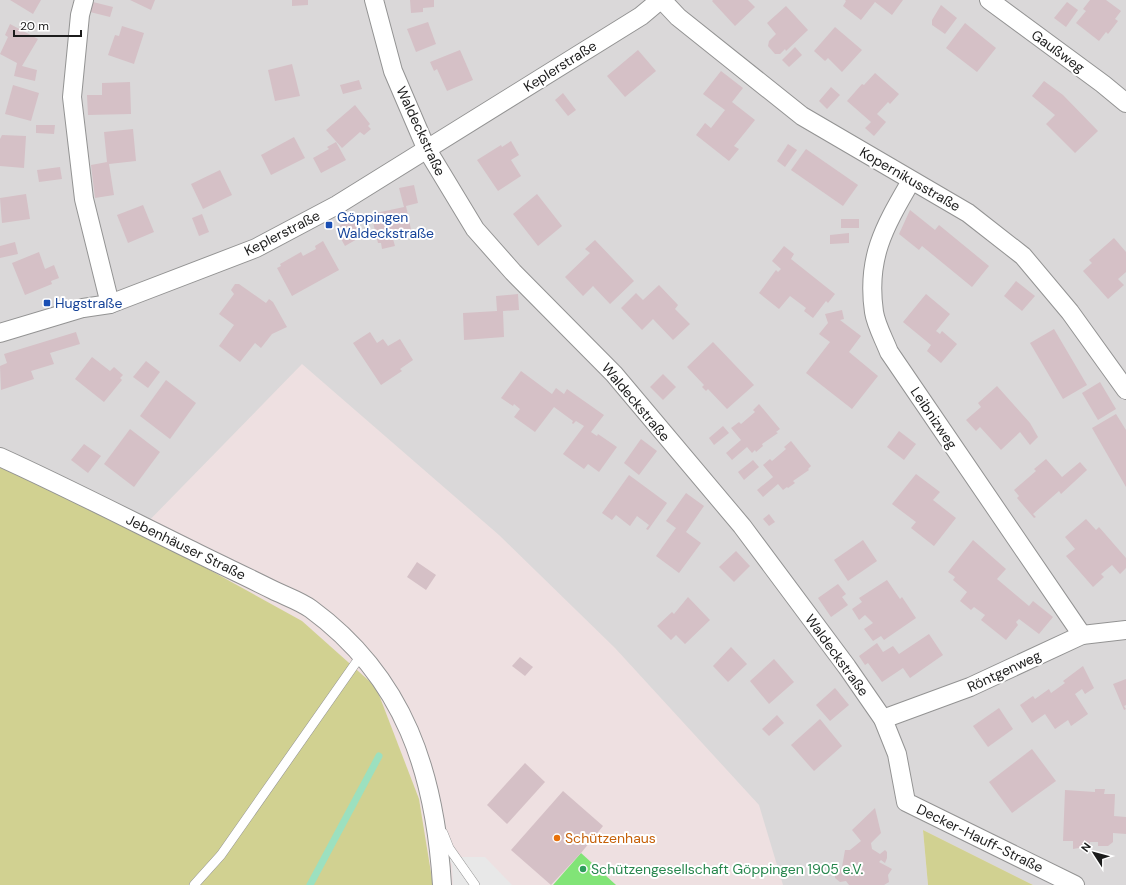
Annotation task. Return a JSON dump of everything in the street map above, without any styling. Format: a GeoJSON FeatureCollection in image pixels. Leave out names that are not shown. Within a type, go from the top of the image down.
{"type":"FeatureCollection","features":[{"type":"Feature","properties":{"kind":"street"},"geometry":{"type":"LineString","coordinates":[[84,0],[80,15],[72,97],[84,198],[110,304]]}},
{"type":"Feature","properties":{"kind":"street","name":"Waldeckstraße"},"geometry":{"type":"LineString","coordinates":[[374,0],[393,71],[426,148],[475,230],[513,272],[614,374],[742,526],[847,667],[883,719],[897,754],[906,802]]}},
{"type":"Feature","properties":{"kind":"street","name":"Keplerstraße"},"geometry":{"type":"LineString","coordinates":[[0,333],[83,308],[110,304],[256,248],[337,205],[426,148],[641,16],[661,0]]}},
{"type":"Feature","properties":{"kind":"street","name":"Kopernikusstraße"},"geometry":{"type":"LineString","coordinates":[[661,0],[678,17],[802,116],[968,213],[1023,256],[1070,312],[1126,390]]}},
{"type":"Feature","properties":{"kind":"street","name":"Gaußweg"},"geometry":{"type":"LineString","coordinates":[[989,0],[1103,84],[1126,103]]}},
{"type":"Feature","properties":{"kind":"street","name":"Leibnizweg"},"geometry":{"type":"LineString","coordinates":[[911,181],[889,219],[877,247],[872,273],[874,312],[889,352],[1082,635]]}},
{"type":"Feature","properties":{"kind":"street","name":"Jebenhäuser Straße"},"geometry":{"type":"LineString","coordinates":[[0,456],[70,488],[160,535],[310,609],[362,654],[389,689],[412,735],[429,786],[439,842],[442,885]]}},
{"type":"Feature","properties":{"kind":"street","name":"Röntgenweg"},"geometry":{"type":"LineString","coordinates":[[883,719],[970,688],[1082,635],[1126,630]]}},
{"type":"Feature","properties":{"kind":"street","name":"Decker-Hauff-Straße"},"geometry":{"type":"LineString","coordinates":[[906,802],[1075,885]]}},
{"type":"Feature","properties":{"kind":"lane"},"geometry":{"type":"LineString","coordinates":[[194,885],[221,855],[362,654]]}},
{"type":"Feature","properties":{"kind":"lane"},"geometry":{"type":"LineString","coordinates":[[429,786],[449,848],[475,885]]}},
{"type":"Feature","properties":{"kind":"shaded area"},"geometry":{"type":"Polygon","coordinates":[[[0,0],[1126,0],[1126,885],[1033,885],[923,830],[928,885],[783,885],[759,805],[615,648],[499,535],[302,364],[139,531],[0,465],[0,0]]]}},
{"type":"Feature","properties":{"kind":"shaded area"},"geometry":{"type":"Polygon","coordinates":[[[446,857],[485,857],[512,885],[453,885],[452,864],[446,857]]]}},
{"type":"Feature","properties":{"kind":"green space"},"geometry":{"type":"Polygon","coordinates":[[[0,465],[139,531],[302,621],[376,687],[419,799],[433,885],[0,885],[0,465]]]}},
{"type":"Feature","properties":{"kind":"green space"},"geometry":{"type":"Polygon","coordinates":[[[923,830],[1033,885],[928,885],[923,830]]]}},
{"type":"Feature","properties":{"kind":"green space","name":"Schützengesellschaft Göppingen 1905 e.V."},"geometry":{"type":"Polygon","coordinates":[[[581,853],[616,885],[553,885],[581,853]]]}},
{"type":"Feature","properties":{"kind":"building"},"geometry":{"type":"Polygon","coordinates":[[[10,0],[41,0],[33,14],[10,0]]]}},
{"type":"Feature","properties":{"kind":"building"},"geometry":{"type":"Polygon","coordinates":[[[130,0],[155,0],[151,10],[130,0]]]}},
{"type":"Feature","properties":{"kind":"building"},"geometry":{"type":"Polygon","coordinates":[[[292,0],[308,0],[308,5],[292,6],[292,0]]]}},
{"type":"Feature","properties":{"kind":"building"},"geometry":{"type":"Polygon","coordinates":[[[410,0],[434,0],[434,7],[423,8],[423,12],[411,13],[410,0]]]}},
{"type":"Feature","properties":{"kind":"building"},"geometry":{"type":"Polygon","coordinates":[[[748,0],[755,7],[735,26],[712,1],[748,0]]]}},
{"type":"Feature","properties":{"kind":"building"},"geometry":{"type":"Polygon","coordinates":[[[845,0],[903,0],[892,15],[875,2],[861,20],[843,6],[846,1],[845,0]]]}},
{"type":"Feature","properties":{"kind":"building"},"geometry":{"type":"Polygon","coordinates":[[[1090,0],[1106,0],[1121,11],[1115,19],[1118,21],[1108,34],[1106,32],[1099,41],[1076,23],[1086,11],[1083,9],[1090,0]]]}},
{"type":"Feature","properties":{"kind":"building"},"geometry":{"type":"Polygon","coordinates":[[[93,2],[113,7],[110,17],[90,12],[93,2]]]}},
{"type":"Feature","properties":{"kind":"building"},"geometry":{"type":"Polygon","coordinates":[[[1067,2],[1078,10],[1066,27],[1054,18],[1067,2]]]}},
{"type":"Feature","properties":{"kind":"building"},"geometry":{"type":"Polygon","coordinates":[[[941,5],[957,18],[945,34],[932,25],[932,20],[941,5]]]}},
{"type":"Feature","properties":{"kind":"building"},"geometry":{"type":"Polygon","coordinates":[[[786,6],[808,30],[786,51],[785,49],[780,54],[775,54],[768,46],[769,41],[776,34],[767,23],[786,6]]]}},
{"type":"Feature","properties":{"kind":"building"},"geometry":{"type":"Polygon","coordinates":[[[428,22],[436,44],[416,52],[407,29],[428,22]]]}},
{"type":"Feature","properties":{"kind":"building"},"geometry":{"type":"Polygon","coordinates":[[[965,23],[996,48],[977,72],[946,48],[965,23]]]}},
{"type":"Feature","properties":{"kind":"building"},"geometry":{"type":"Polygon","coordinates":[[[10,24],[38,39],[22,66],[37,70],[35,81],[14,76],[17,63],[0,54],[8,37],[5,35],[10,24]]]}},
{"type":"Feature","properties":{"kind":"building"},"geometry":{"type":"Polygon","coordinates":[[[122,26],[144,33],[134,64],[108,55],[115,35],[119,36],[122,26]]]}},
{"type":"Feature","properties":{"kind":"building"},"geometry":{"type":"Polygon","coordinates":[[[835,27],[862,50],[842,72],[828,58],[825,61],[814,51],[835,27]]]}},
{"type":"Feature","properties":{"kind":"building"},"geometry":{"type":"Polygon","coordinates":[[[795,47],[802,55],[789,67],[782,60],[795,47]]]}},
{"type":"Feature","properties":{"kind":"building"},"geometry":{"type":"Polygon","coordinates":[[[460,50],[473,80],[447,91],[437,69],[434,71],[430,62],[460,50]]]}},
{"type":"Feature","properties":{"kind":"building"},"geometry":{"type":"Polygon","coordinates":[[[638,50],[656,71],[625,97],[607,76],[638,50]]]}},
{"type":"Feature","properties":{"kind":"building"},"geometry":{"type":"Polygon","coordinates":[[[292,64],[300,96],[275,101],[268,70],[292,64]]]}},
{"type":"Feature","properties":{"kind":"building"},"geometry":{"type":"Polygon","coordinates":[[[721,71],[743,88],[732,102],[755,120],[734,146],[739,149],[729,161],[696,135],[705,123],[711,128],[725,110],[703,94],[721,71]]]}},
{"type":"Feature","properties":{"kind":"building"},"geometry":{"type":"Polygon","coordinates":[[[875,73],[899,94],[890,104],[888,102],[877,114],[886,122],[874,136],[865,128],[871,122],[847,101],[862,84],[864,85],[875,73]]]}},
{"type":"Feature","properties":{"kind":"building"},"geometry":{"type":"Polygon","coordinates":[[[359,80],[362,89],[343,94],[340,85],[359,80]]]}},
{"type":"Feature","properties":{"kind":"building"},"geometry":{"type":"Polygon","coordinates":[[[1044,81],[1063,95],[1098,131],[1075,153],[1046,124],[1055,115],[1032,96],[1044,81]]]}},
{"type":"Feature","properties":{"kind":"building"},"geometry":{"type":"Polygon","coordinates":[[[130,82],[131,114],[88,115],[87,95],[102,95],[102,83],[130,82]]]}},
{"type":"Feature","properties":{"kind":"building"},"geometry":{"type":"Polygon","coordinates":[[[13,85],[39,93],[31,121],[5,114],[13,85]]]}},
{"type":"Feature","properties":{"kind":"building"},"geometry":{"type":"Polygon","coordinates":[[[831,87],[840,95],[827,109],[819,101],[831,87]]]}},
{"type":"Feature","properties":{"kind":"building"},"geometry":{"type":"Polygon","coordinates":[[[563,93],[576,110],[568,116],[555,100],[563,93]]]}},
{"type":"Feature","properties":{"kind":"building"},"geometry":{"type":"Polygon","coordinates":[[[355,105],[370,124],[368,126],[371,129],[364,135],[360,132],[342,148],[326,130],[355,105]]]}},
{"type":"Feature","properties":{"kind":"building"},"geometry":{"type":"Polygon","coordinates":[[[36,125],[55,125],[54,134],[36,133],[36,125]]]}},
{"type":"Feature","properties":{"kind":"building"},"geometry":{"type":"Polygon","coordinates":[[[133,129],[136,161],[109,164],[114,195],[95,198],[91,165],[107,162],[104,132],[133,129]]]}},
{"type":"Feature","properties":{"kind":"building"},"geometry":{"type":"Polygon","coordinates":[[[2,135],[26,136],[24,168],[0,166],[0,139],[2,135]]]}},
{"type":"Feature","properties":{"kind":"building"},"geometry":{"type":"Polygon","coordinates":[[[294,137],[305,158],[271,175],[261,155],[294,137]]]}},
{"type":"Feature","properties":{"kind":"building"},"geometry":{"type":"Polygon","coordinates":[[[511,141],[519,155],[511,160],[521,176],[498,191],[477,160],[501,145],[502,147],[511,141]]]}},
{"type":"Feature","properties":{"kind":"building"},"geometry":{"type":"Polygon","coordinates":[[[336,142],[346,160],[321,173],[313,158],[329,149],[327,147],[336,142]]]}},
{"type":"Feature","properties":{"kind":"building"},"geometry":{"type":"Polygon","coordinates":[[[788,144],[797,150],[785,167],[777,161],[788,144]]]}},
{"type":"Feature","properties":{"kind":"building"},"geometry":{"type":"Polygon","coordinates":[[[806,149],[858,185],[843,206],[791,170],[806,149]]]}},
{"type":"Feature","properties":{"kind":"building"},"geometry":{"type":"Polygon","coordinates":[[[60,167],[62,179],[39,182],[37,170],[60,167]]]}},
{"type":"Feature","properties":{"kind":"building"},"geometry":{"type":"Polygon","coordinates":[[[220,170],[232,195],[203,209],[191,184],[220,170]]]}},
{"type":"Feature","properties":{"kind":"building"},"geometry":{"type":"Polygon","coordinates":[[[414,185],[418,203],[406,206],[412,234],[393,239],[395,246],[382,249],[381,243],[378,243],[371,214],[404,207],[399,188],[414,185]]]}},
{"type":"Feature","properties":{"kind":"building"},"geometry":{"type":"Polygon","coordinates":[[[26,194],[30,219],[2,223],[0,198],[26,194]]]}},
{"type":"Feature","properties":{"kind":"building"},"geometry":{"type":"Polygon","coordinates":[[[537,194],[562,226],[538,246],[513,214],[537,194]]]}},
{"type":"Feature","properties":{"kind":"building"},"geometry":{"type":"Polygon","coordinates":[[[143,205],[154,232],[128,243],[117,215],[143,205]]]}},
{"type":"Feature","properties":{"kind":"building"},"geometry":{"type":"Polygon","coordinates":[[[910,210],[935,230],[939,225],[989,266],[972,287],[922,246],[919,250],[899,234],[910,210]]]}},
{"type":"Feature","properties":{"kind":"building"},"geometry":{"type":"Polygon","coordinates":[[[202,214],[209,232],[199,236],[192,218],[202,214]]]}},
{"type":"Feature","properties":{"kind":"building"},"geometry":{"type":"Polygon","coordinates":[[[354,218],[364,235],[345,246],[335,228],[354,218]]]}},
{"type":"Feature","properties":{"kind":"building"},"geometry":{"type":"Polygon","coordinates":[[[841,219],[859,219],[859,228],[841,228],[841,219]]]}},
{"type":"Feature","properties":{"kind":"building"},"geometry":{"type":"Polygon","coordinates":[[[849,233],[849,243],[830,244],[830,235],[849,233]]]}},
{"type":"Feature","properties":{"kind":"building"},"geometry":{"type":"Polygon","coordinates":[[[1114,238],[1126,252],[1126,272],[1118,279],[1124,285],[1108,299],[1083,271],[1092,263],[1089,260],[1114,238]]]}},
{"type":"Feature","properties":{"kind":"building"},"geometry":{"type":"Polygon","coordinates":[[[595,240],[634,281],[610,304],[593,286],[583,296],[565,277],[590,253],[585,249],[595,240]]]}},
{"type":"Feature","properties":{"kind":"building"},"geometry":{"type":"Polygon","coordinates":[[[323,241],[339,270],[292,296],[277,268],[281,266],[280,264],[301,252],[303,256],[316,249],[315,246],[323,241]]]}},
{"type":"Feature","properties":{"kind":"building"},"geometry":{"type":"Polygon","coordinates":[[[15,242],[18,254],[0,258],[0,246],[15,242]]]}},
{"type":"Feature","properties":{"kind":"building"},"geometry":{"type":"Polygon","coordinates":[[[784,246],[794,254],[791,259],[835,294],[828,303],[826,301],[813,318],[804,311],[806,308],[790,296],[779,309],[759,293],[776,270],[778,272],[781,269],[772,261],[784,246]]]}},
{"type":"Feature","properties":{"kind":"building"},"geometry":{"type":"Polygon","coordinates":[[[39,252],[45,269],[54,265],[59,278],[51,281],[52,284],[25,295],[12,263],[39,252]]]}},
{"type":"Feature","properties":{"kind":"building"},"geometry":{"type":"Polygon","coordinates":[[[1016,281],[1035,296],[1022,311],[1004,296],[1016,281]]]}},
{"type":"Feature","properties":{"kind":"building"},"geometry":{"type":"Polygon","coordinates":[[[235,284],[239,284],[266,303],[269,299],[273,302],[287,327],[272,334],[261,348],[255,343],[240,362],[219,346],[234,325],[219,314],[234,294],[231,290],[235,284]]]}},
{"type":"Feature","properties":{"kind":"building"},"geometry":{"type":"Polygon","coordinates":[[[659,285],[678,305],[675,309],[690,324],[673,340],[653,319],[642,330],[621,308],[636,293],[643,300],[659,285]]]}},
{"type":"Feature","properties":{"kind":"building"},"geometry":{"type":"Polygon","coordinates":[[[518,294],[519,310],[503,311],[504,337],[464,340],[463,313],[497,311],[496,296],[518,294]]]}},
{"type":"Feature","properties":{"kind":"building"},"geometry":{"type":"Polygon","coordinates":[[[926,294],[950,314],[936,331],[940,334],[942,331],[957,344],[941,363],[927,351],[931,345],[903,322],[926,294]]]}},
{"type":"Feature","properties":{"kind":"building"},"geometry":{"type":"Polygon","coordinates":[[[842,310],[844,319],[840,320],[861,336],[849,352],[878,376],[852,409],[806,373],[830,342],[819,334],[828,323],[825,314],[842,310]]]}},
{"type":"Feature","properties":{"kind":"building"},"geometry":{"type":"Polygon","coordinates":[[[1054,329],[1087,385],[1063,399],[1030,343],[1054,329]]]}},
{"type":"Feature","properties":{"kind":"building"},"geometry":{"type":"Polygon","coordinates":[[[76,332],[80,344],[50,353],[54,364],[31,371],[34,379],[1,390],[0,366],[7,363],[4,354],[76,332]]]}},
{"type":"Feature","properties":{"kind":"building"},"geometry":{"type":"Polygon","coordinates":[[[370,332],[377,343],[383,339],[388,346],[400,339],[413,360],[400,369],[402,371],[381,385],[353,343],[370,332]]]}},
{"type":"Feature","properties":{"kind":"building"},"geometry":{"type":"Polygon","coordinates":[[[713,342],[754,385],[727,409],[708,389],[706,391],[702,387],[704,385],[687,367],[713,342]]]}},
{"type":"Feature","properties":{"kind":"building"},"geometry":{"type":"Polygon","coordinates":[[[92,357],[110,371],[114,367],[123,375],[120,378],[122,380],[104,402],[75,379],[92,357]]]}},
{"type":"Feature","properties":{"kind":"building"},"geometry":{"type":"Polygon","coordinates":[[[146,361],[160,372],[148,388],[133,377],[146,361]]]}},
{"type":"Feature","properties":{"kind":"building"},"geometry":{"type":"Polygon","coordinates":[[[521,371],[552,394],[556,388],[564,394],[567,389],[604,415],[591,432],[597,436],[598,434],[617,447],[599,472],[588,464],[584,469],[563,454],[584,426],[576,421],[573,424],[573,421],[554,407],[535,432],[514,417],[520,409],[514,404],[513,406],[501,398],[521,371]]]}},
{"type":"Feature","properties":{"kind":"building"},"geometry":{"type":"Polygon","coordinates":[[[663,374],[676,387],[663,400],[650,387],[663,374]]]}},
{"type":"Feature","properties":{"kind":"building"},"geometry":{"type":"Polygon","coordinates":[[[166,380],[196,403],[170,439],[140,416],[166,380]]]}},
{"type":"Feature","properties":{"kind":"building"},"geometry":{"type":"Polygon","coordinates":[[[1100,382],[1116,409],[1098,420],[1082,393],[1100,382]]]}},
{"type":"Feature","properties":{"kind":"building"},"geometry":{"type":"Polygon","coordinates":[[[997,386],[1030,423],[1038,437],[1030,445],[1020,432],[1001,450],[980,427],[976,431],[966,420],[981,407],[978,403],[997,386]]]}},
{"type":"Feature","properties":{"kind":"building"},"geometry":{"type":"Polygon","coordinates":[[[759,404],[780,429],[776,432],[778,433],[762,444],[763,446],[756,452],[755,450],[752,453],[747,447],[732,460],[726,453],[741,440],[731,428],[739,422],[741,424],[755,412],[753,410],[759,404]]]}},
{"type":"Feature","properties":{"kind":"building"},"geometry":{"type":"Polygon","coordinates":[[[1116,414],[1126,430],[1126,487],[1092,428],[1116,414]]]}},
{"type":"Feature","properties":{"kind":"building"},"geometry":{"type":"Polygon","coordinates":[[[723,426],[729,433],[714,445],[709,438],[723,426]]]}},
{"type":"Feature","properties":{"kind":"building"},"geometry":{"type":"Polygon","coordinates":[[[130,429],[160,452],[134,487],[104,464],[130,429]]]}},
{"type":"Feature","properties":{"kind":"building"},"geometry":{"type":"Polygon","coordinates":[[[899,431],[916,444],[904,460],[887,447],[899,431]]]}},
{"type":"Feature","properties":{"kind":"building"},"geometry":{"type":"Polygon","coordinates":[[[641,439],[657,451],[639,475],[624,463],[641,439]]]}},
{"type":"Feature","properties":{"kind":"building"},"geometry":{"type":"Polygon","coordinates":[[[791,441],[811,466],[808,469],[809,470],[793,481],[795,483],[788,488],[787,487],[783,490],[778,484],[763,497],[757,490],[773,477],[763,465],[770,459],[772,461],[786,449],[784,447],[791,441]]]}},
{"type":"Feature","properties":{"kind":"building"},"geometry":{"type":"Polygon","coordinates":[[[84,444],[101,456],[88,473],[71,460],[84,444]]]}},
{"type":"Feature","properties":{"kind":"building"},"geometry":{"type":"Polygon","coordinates":[[[1046,459],[1062,477],[1080,462],[1087,470],[1061,494],[1059,491],[1033,514],[1036,517],[1034,518],[1017,498],[1019,496],[1014,490],[1036,471],[1034,469],[1046,459]]]}},
{"type":"Feature","properties":{"kind":"building"},"geometry":{"type":"Polygon","coordinates":[[[753,460],[759,467],[744,480],[738,472],[753,460]]]}},
{"type":"Feature","properties":{"kind":"building"},"geometry":{"type":"Polygon","coordinates":[[[916,474],[940,492],[933,500],[956,518],[934,546],[911,528],[916,522],[892,504],[916,474]]]}},
{"type":"Feature","properties":{"kind":"building"},"geometry":{"type":"Polygon","coordinates":[[[629,475],[667,503],[648,530],[646,529],[649,525],[637,516],[630,526],[616,515],[612,520],[602,513],[629,475]]]}},
{"type":"Feature","properties":{"kind":"building"},"geometry":{"type":"Polygon","coordinates":[[[686,493],[704,506],[686,532],[701,543],[679,573],[656,556],[676,528],[666,521],[686,493]]]}},
{"type":"Feature","properties":{"kind":"building"},"geometry":{"type":"Polygon","coordinates":[[[769,514],[775,522],[769,526],[763,519],[769,514]]]}},
{"type":"Feature","properties":{"kind":"building"},"geometry":{"type":"Polygon","coordinates":[[[1086,519],[1096,530],[1099,527],[1126,558],[1126,568],[1120,574],[1112,565],[1101,574],[1104,577],[1093,587],[1066,556],[1075,549],[1065,537],[1086,519]]]}},
{"type":"Feature","properties":{"kind":"building"},"geometry":{"type":"Polygon","coordinates":[[[863,540],[877,561],[848,581],[834,560],[863,540]]]}},
{"type":"Feature","properties":{"kind":"building"},"geometry":{"type":"Polygon","coordinates":[[[973,540],[1006,569],[997,579],[1029,606],[1033,601],[1053,617],[1039,634],[1019,619],[1016,622],[1018,625],[1006,640],[981,620],[985,615],[974,607],[971,610],[960,601],[967,592],[953,580],[955,577],[948,572],[973,540]]]}},
{"type":"Feature","properties":{"kind":"building"},"geometry":{"type":"Polygon","coordinates":[[[736,551],[750,566],[734,582],[719,567],[736,551]]]}},
{"type":"Feature","properties":{"kind":"building"},"geometry":{"type":"Polygon","coordinates":[[[417,562],[436,575],[426,590],[407,577],[417,562]]]}},
{"type":"Feature","properties":{"kind":"building"},"geometry":{"type":"Polygon","coordinates":[[[887,580],[900,599],[902,597],[916,618],[884,640],[881,636],[873,641],[864,629],[873,623],[865,615],[859,620],[852,609],[862,602],[859,598],[887,580]]]}},
{"type":"Feature","properties":{"kind":"building"},"geometry":{"type":"Polygon","coordinates":[[[838,584],[846,594],[842,597],[848,605],[831,617],[818,598],[838,584]]]}},
{"type":"Feature","properties":{"kind":"building"},"geometry":{"type":"Polygon","coordinates":[[[688,597],[710,620],[685,644],[676,635],[671,640],[657,626],[672,612],[674,614],[688,597]]]}},
{"type":"Feature","properties":{"kind":"building"},"geometry":{"type":"Polygon","coordinates":[[[929,634],[943,655],[910,678],[903,668],[882,682],[868,663],[865,665],[859,656],[877,643],[883,652],[893,646],[899,654],[929,634]]]}},
{"type":"Feature","properties":{"kind":"building"},"geometry":{"type":"Polygon","coordinates":[[[731,647],[747,664],[728,682],[713,666],[731,647]]]}},
{"type":"Feature","properties":{"kind":"building"},"geometry":{"type":"Polygon","coordinates":[[[520,657],[533,667],[525,676],[512,666],[520,657]]]}},
{"type":"Feature","properties":{"kind":"building"},"geometry":{"type":"Polygon","coordinates":[[[774,659],[794,682],[769,704],[750,681],[774,659]]]}},
{"type":"Feature","properties":{"kind":"building"},"geometry":{"type":"Polygon","coordinates":[[[1083,666],[1094,688],[1085,694],[1082,689],[1075,694],[1088,714],[1071,726],[1068,720],[1055,729],[1045,714],[1032,723],[1020,705],[1033,696],[1035,699],[1049,689],[1051,693],[1065,683],[1063,681],[1083,666]]]}},
{"type":"Feature","properties":{"kind":"building"},"geometry":{"type":"Polygon","coordinates":[[[1126,679],[1126,705],[1124,706],[1126,709],[1124,710],[1113,684],[1126,679]]]}},
{"type":"Feature","properties":{"kind":"building"},"geometry":{"type":"Polygon","coordinates":[[[835,688],[849,705],[830,721],[816,705],[835,688]]]}},
{"type":"Feature","properties":{"kind":"building"},"geometry":{"type":"Polygon","coordinates":[[[999,708],[1013,729],[988,747],[973,726],[999,708]]]}},
{"type":"Feature","properties":{"kind":"building"},"geometry":{"type":"Polygon","coordinates":[[[777,715],[784,723],[769,736],[762,729],[777,715]]]}},
{"type":"Feature","properties":{"kind":"building"},"geometry":{"type":"Polygon","coordinates":[[[820,719],[842,746],[814,771],[791,745],[820,719]]]}},
{"type":"Feature","properties":{"kind":"building"},"geometry":{"type":"Polygon","coordinates":[[[1032,749],[1056,781],[1012,813],[989,782],[1032,749]]]}},
{"type":"Feature","properties":{"kind":"building"},"geometry":{"type":"Polygon","coordinates":[[[525,763],[545,782],[507,824],[487,805],[525,763]]]}},
{"type":"Feature","properties":{"kind":"building"},"geometry":{"type":"Polygon","coordinates":[[[1095,789],[1105,789],[1104,794],[1115,794],[1114,816],[1126,817],[1126,834],[1113,833],[1113,842],[1108,846],[1098,846],[1098,842],[1090,842],[1090,846],[1073,849],[1073,841],[1063,841],[1065,790],[1095,792],[1095,789]]]}},
{"type":"Feature","properties":{"kind":"building","name":"Schützenhaus"},"geometry":{"type":"Polygon","coordinates":[[[563,791],[603,826],[581,853],[551,885],[511,850],[563,791]]]}},
{"type":"Feature","properties":{"kind":"building"},"geometry":{"type":"Polygon","coordinates":[[[875,808],[881,833],[871,843],[872,849],[880,854],[885,850],[887,852],[885,863],[881,860],[879,862],[892,869],[888,875],[889,882],[884,885],[849,885],[846,881],[840,882],[835,878],[835,875],[842,867],[845,850],[850,850],[861,841],[852,830],[875,808]]]}},
{"type":"Feature","properties":{"kind":"waterway"},"geometry":{"type":"LineString","coordinates":[[310,885],[379,756]]}},
{"type":"Feature","properties":{"kind":"place","name":"Göppingen Waldeckstraße"},"geometry":{"type":"Point","coordinates":[329,225]}},
{"type":"Feature","properties":{"kind":"place","name":"Hugstraße"},"geometry":{"type":"Point","coordinates":[47,303]}},
{"type":"Feature","properties":{"kind":"place","name":"Schützenhaus"},"geometry":{"type":"Point","coordinates":[557,838]}},
{"type":"Feature","properties":{"kind":"place","name":"Schützengesellschaft Göppingen 1905 e.V."},"geometry":{"type":"Point","coordinates":[583,869]}}]}
